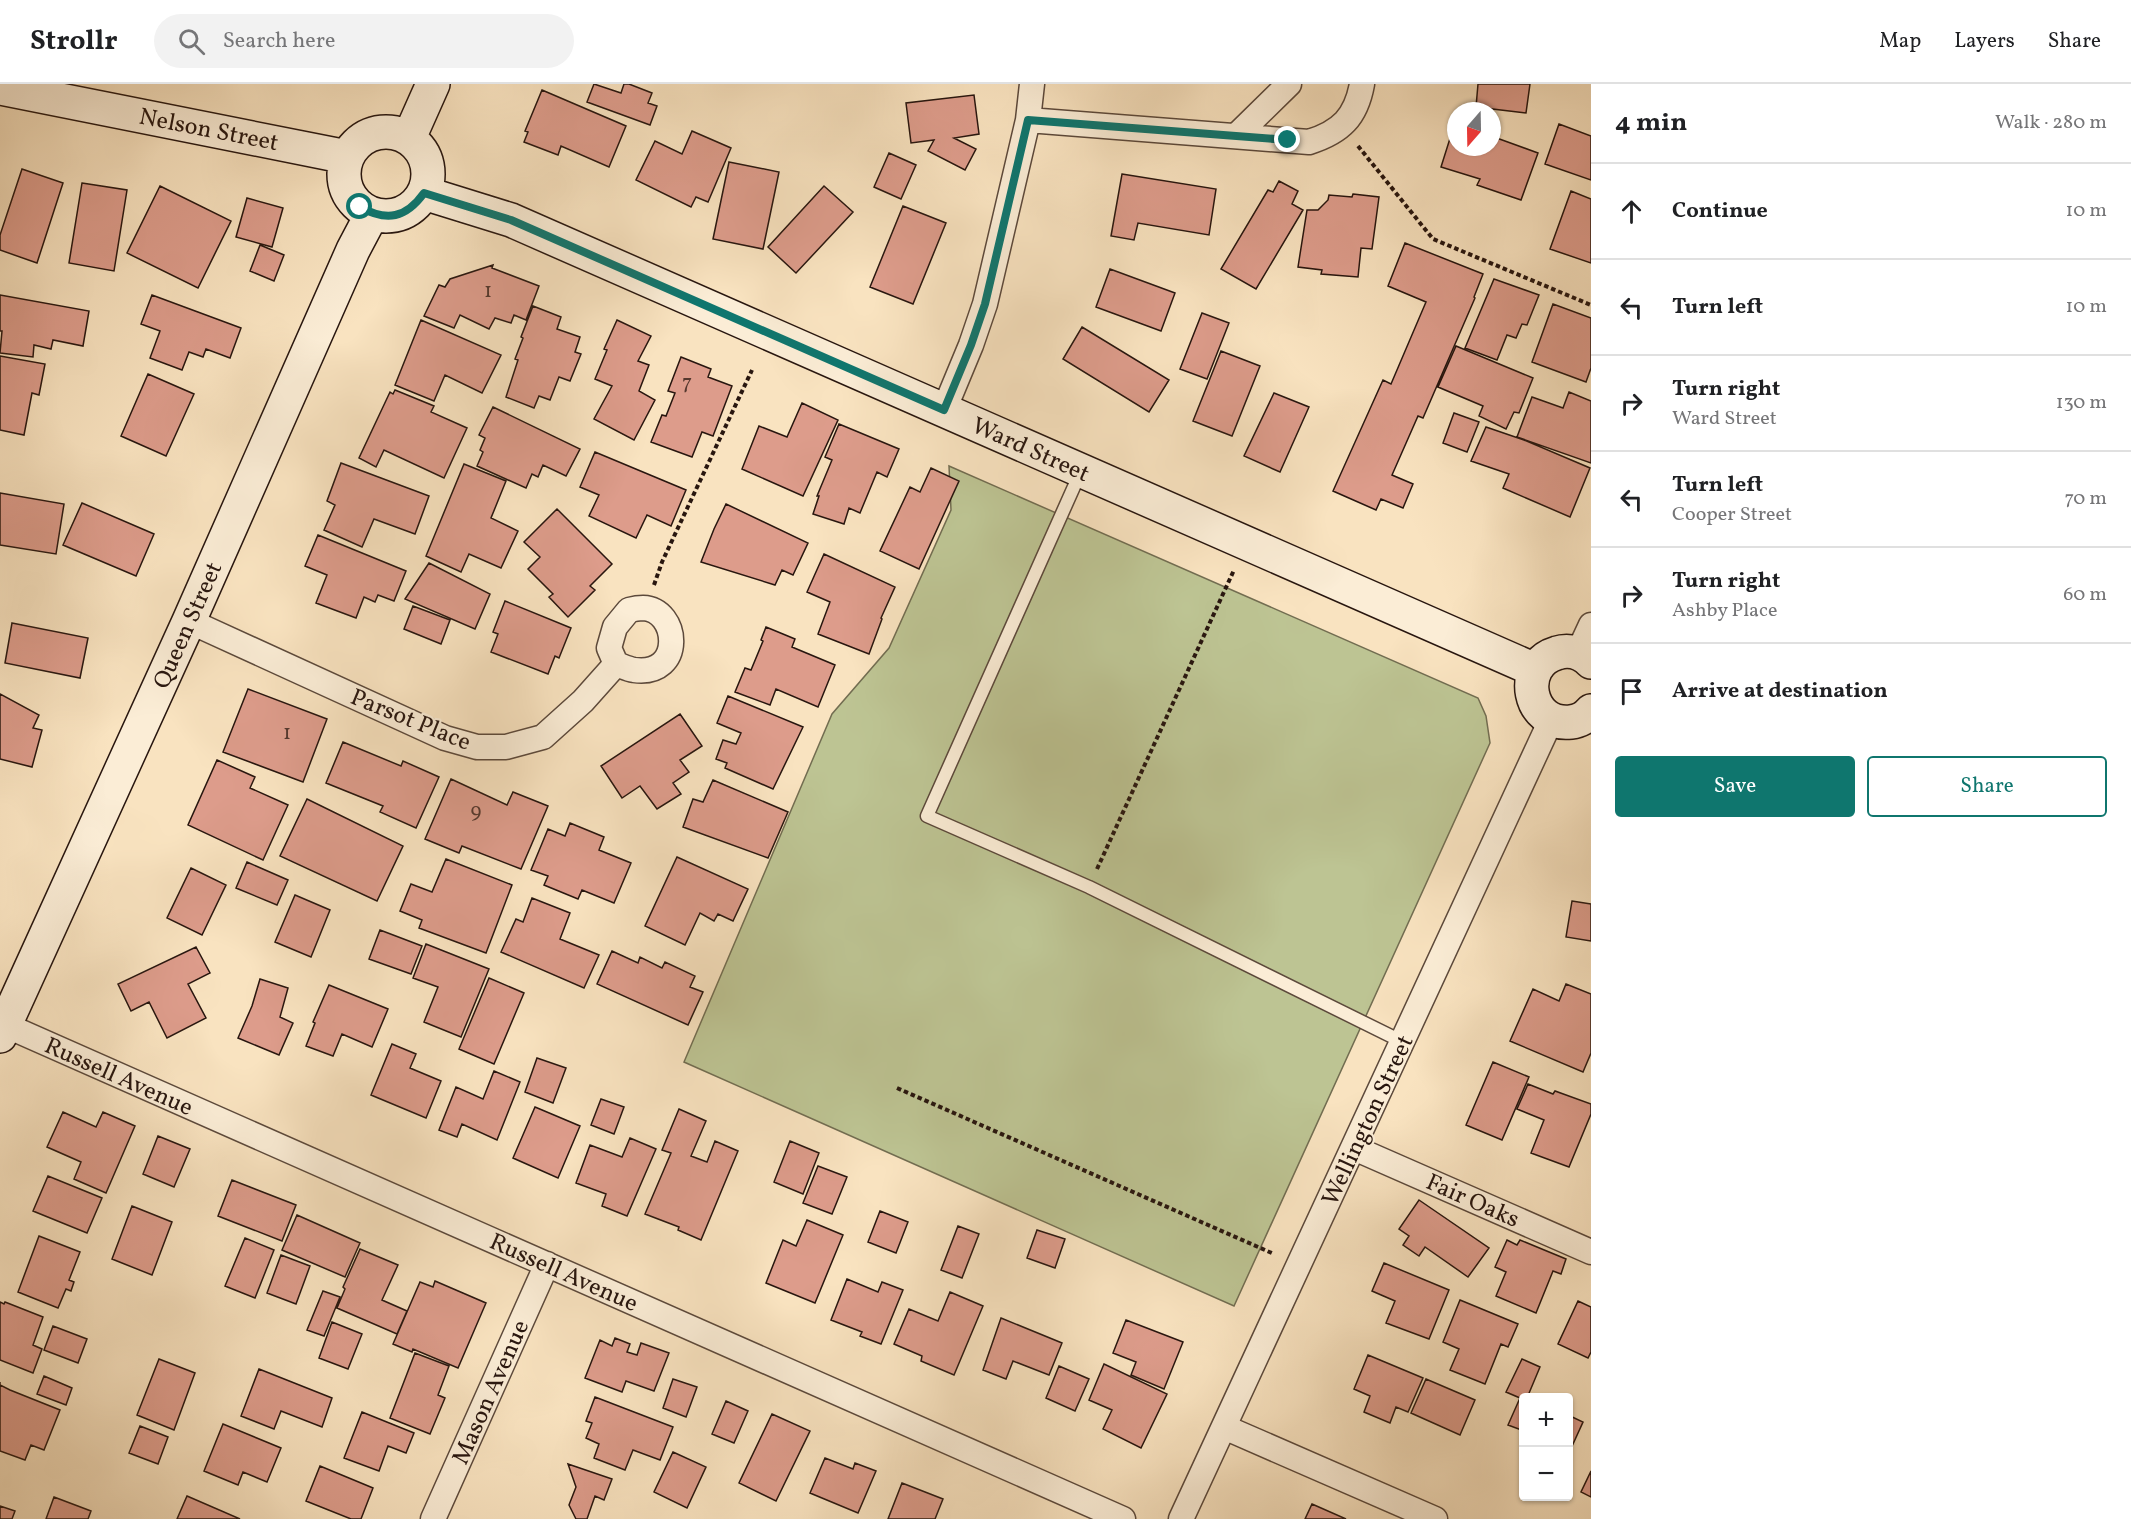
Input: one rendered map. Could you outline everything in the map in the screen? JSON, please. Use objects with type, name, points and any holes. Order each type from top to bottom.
[{"type":"street","points":[[409,138],[433,84]]},
{"type":"street","points":[[944,410],[985,304],[1028,120],[1032,84]]},
{"type":"street","points":[[1236,136],[1289,84]]},
{"type":"street","points":[[1028,120],[1309,142],[1326,137],[1342,126],[1359,101],[1362,84]]},
{"type":"street","name":"Nelson Street","points":[[0,88],[347,157]]},
{"type":"street","points":[[380,132],[395,132],[409,138],[425,157],[428,181],[424,193],[415,205],[402,214],[387,216],[372,214],[350,197],[345,184],[344,171],[347,157],[355,145],[366,136],[380,132]]},
{"type":"street","name":"Ward Street","points":[[424,193],[511,220],[1535,670]]},
{"type":"street","name":"Queen Street","points":[[2,1030],[189,621],[353,250],[372,214]]},
{"type":"street","name":"Parsot Place","points":[[189,621],[445,738],[477,747],[506,747],[543,737],[583,701],[616,664]]},
{"type":"street","points":[[1587,647],[1553,654],[1539,663],[1531,681],[1534,704],[1551,720],[1564,723],[1576,721],[1591,711]]},
{"type":"street","name":"Wellington Street","points":[[1181,1519],[1551,720]]},
{"type":"street","name":"Russell Avenue","points":[[2,1030],[547,1264],[1123,1519]]},
{"type":"street","name":"Fair Oaks","points":[[1354,1148],[1591,1252]]},
{"type":"street","name":"Mason Avenue","points":[[433,1519],[547,1264]]},
{"type":"street","points":[[1224,1427],[1435,1519]]},
{"type":"lane","points":[[1081,471],[927,816],[1089,887],[1403,1042]]},
{"type":"path","points":[[1358,146],[1433,239],[1591,305]]},
{"type":"path","points":[[654,585],[662,562],[752,370]]},
{"type":"path","points":[[1089,887],[1234,570]]},
{"type":"path","points":[[897,1088],[1274,1254]]},
{"type":"green space","points":[[949,466],[1478,698],[1486,716],[1490,743],[1234,1306],[684,1062],[832,714],[889,648],[951,510]]},
{"type":"building","points":[[594,84],[621,93],[624,84],[629,84],[652,93],[648,103],[657,106],[650,125],[587,102]]},
{"type":"building","points":[[1478,84],[1530,84],[1526,113],[1501,110],[1501,102],[1476,102]]},
{"type":"building","points":[[542,90],[626,126],[609,167],[561,146],[558,155],[524,142],[528,132],[525,131]]},
{"type":"building","points":[[974,95],[979,134],[954,138],[976,149],[965,170],[928,151],[934,140],[911,143],[906,103]]},
{"type":"building","points":[[1559,124],[1591,136],[1591,180],[1545,164]]},
{"type":"building","points":[[692,131],[731,148],[708,202],[696,197],[691,207],[636,180],[655,141],[682,154]]},
{"type":"building","points":[[1501,140],[1538,153],[1521,200],[1477,185],[1480,179],[1441,167],[1447,148],[1447,156],[1501,156]]},
{"type":"building","points":[[889,153],[916,165],[901,199],[874,187]]},
{"type":"building","points":[[729,162],[779,172],[763,249],[713,239]]},
{"type":"building","points":[[22,169],[63,183],[37,263],[0,250],[0,235]]},
{"type":"building","points":[[1122,174],[1216,189],[1209,235],[1138,223],[1134,240],[1111,236]]},
{"type":"building","points":[[1279,181],[1298,191],[1292,204],[1303,210],[1256,289],[1221,269],[1268,190],[1273,192]]},
{"type":"building","points":[[82,183],[127,190],[114,271],[69,263]]},
{"type":"building","points":[[160,186],[231,221],[198,288],[127,253]]},
{"type":"building","points":[[824,186],[853,212],[796,273],[768,247]]},
{"type":"building","points":[[1571,191],[1591,199],[1591,263],[1550,249]]},
{"type":"building","points":[[1353,194],[1379,197],[1372,249],[1361,248],[1358,277],[1321,274],[1322,270],[1298,267],[1307,210],[1318,210],[1328,200],[1329,195],[1352,197]]},
{"type":"building","points":[[247,198],[283,208],[272,247],[236,237]]},
{"type":"building","points":[[903,206],[946,223],[913,304],[870,287]]},
{"type":"building","points":[[1405,243],[1483,274],[1475,298],[1423,418],[1418,416],[1392,475],[1413,484],[1403,508],[1381,499],[1376,510],[1333,491],[1383,380],[1391,384],[1426,302],[1388,286]]},
{"type":"building","points":[[260,245],[284,255],[274,281],[250,271]]},
{"type":"building","points":[[493,265],[492,268],[539,286],[526,320],[514,315],[511,323],[495,318],[489,329],[460,315],[454,328],[424,316],[439,285],[445,287],[450,279]]},
{"type":"building","points":[[1110,269],[1175,293],[1161,331],[1096,307]]},
{"type":"building","points":[[1494,279],[1539,295],[1527,325],[1522,324],[1516,338],[1507,335],[1497,360],[1465,348]]},
{"type":"building","points":[[0,295],[89,311],[83,346],[53,340],[51,349],[34,345],[33,357],[0,353],[2,331],[0,331]]},
{"type":"building","points":[[152,295],[241,328],[230,358],[206,349],[203,357],[189,352],[182,370],[150,358],[160,331],[141,324]]},
{"type":"building","points":[[1553,304],[1591,318],[1591,368],[1586,382],[1532,362]]},
{"type":"building","points":[[533,306],[561,317],[557,329],[580,337],[575,352],[581,354],[570,381],[559,377],[550,400],[539,396],[534,408],[506,397],[518,360],[515,359],[523,338],[521,337]]},
{"type":"building","points":[[1202,313],[1229,323],[1207,379],[1180,369]]},
{"type":"building","points":[[421,320],[501,355],[482,393],[445,375],[434,401],[395,385]]},
{"type":"building","points":[[617,320],[651,336],[638,361],[649,365],[639,391],[655,400],[634,440],[594,419],[612,386],[595,379],[607,350],[604,349]]},
{"type":"building","points":[[1082,327],[1169,380],[1149,412],[1063,359]]},
{"type":"building","points":[[1456,346],[1533,378],[1519,413],[1514,412],[1506,429],[1479,416],[1483,406],[1438,387]]},
{"type":"building","points":[[1221,351],[1260,366],[1232,436],[1193,421]]},
{"type":"building","points":[[0,356],[45,364],[39,395],[32,393],[24,435],[0,430]]},
{"type":"building","points":[[681,357],[711,369],[708,377],[732,386],[713,436],[702,432],[692,457],[651,442],[662,415],[666,416],[675,393],[668,391]]},
{"type":"building","points":[[148,374],[194,394],[166,456],[121,436]]},
{"type":"building","points":[[395,390],[434,406],[431,412],[467,428],[444,478],[384,450],[376,467],[359,458],[390,392],[393,394]]},
{"type":"building","points":[[1569,392],[1591,401],[1591,463],[1517,437],[1532,397],[1563,408]]},
{"type":"building","points":[[1274,393],[1309,407],[1280,472],[1244,456]]},
{"type":"building","points":[[802,403],[838,420],[803,496],[742,469],[759,426],[787,437]]},
{"type":"building","points":[[493,407],[580,449],[566,476],[543,465],[538,477],[532,474],[526,488],[477,466],[483,452],[480,450],[485,438],[479,435]]},
{"type":"building","points":[[1454,413],[1479,422],[1467,452],[1443,443]]},
{"type":"building","points":[[839,424],[899,449],[887,477],[877,472],[860,513],[849,508],[844,524],[813,514],[819,496],[817,496],[832,460],[825,457]]},
{"type":"building","points":[[1486,427],[1524,440],[1590,468],[1570,517],[1503,488],[1509,474],[1471,461]]},
{"type":"building","points":[[595,452],[686,490],[671,526],[647,515],[636,538],[589,516],[599,495],[580,487]]},
{"type":"building","points":[[341,463],[429,496],[415,534],[374,519],[362,547],[324,530],[335,505],[327,501]]},
{"type":"building","points":[[464,464],[506,481],[491,518],[518,531],[501,568],[469,554],[461,572],[426,556]]},
{"type":"building","points":[[931,468],[959,481],[919,569],[880,551],[910,487],[920,492]]},
{"type":"building","points":[[0,493],[64,504],[56,554],[0,545]]},
{"type":"building","points":[[82,503],[154,534],[136,576],[63,545]]},
{"type":"building","points":[[726,504],[808,543],[793,575],[782,570],[775,585],[701,562]]},
{"type":"building","points":[[557,509],[612,564],[590,586],[595,590],[568,617],[549,597],[553,594],[528,569],[540,557],[524,542]]},
{"type":"building","points":[[318,535],[406,571],[394,601],[378,595],[375,602],[364,597],[356,618],[316,603],[327,575],[305,566]]},
{"type":"building","points":[[824,554],[895,587],[881,618],[869,654],[818,634],[830,602],[807,592]]},
{"type":"building","points":[[429,563],[490,594],[475,629],[405,599]]},
{"type":"building","points":[[505,601],[571,628],[559,658],[555,656],[548,674],[491,652],[498,634],[493,632]]},
{"type":"building","points":[[413,606],[450,620],[441,644],[404,629]]},
{"type":"building","points":[[12,623],[88,638],[80,678],[5,663]]},
{"type":"building","points":[[766,627],[795,639],[792,647],[835,665],[818,707],[776,689],[770,705],[735,692],[745,668],[751,670]]},
{"type":"building","points":[[248,689],[327,719],[303,782],[223,752]]},
{"type":"building","points":[[0,694],[39,715],[33,728],[42,730],[32,767],[0,759]]},
{"type":"building","points":[[728,696],[803,727],[773,789],[725,768],[727,763],[716,759],[723,740],[736,744],[741,733],[717,723]]},
{"type":"building","points":[[680,714],[702,746],[680,760],[689,772],[673,783],[681,794],[657,809],[640,786],[622,798],[601,766]]},
{"type":"building","points":[[343,742],[401,766],[403,761],[439,777],[416,828],[380,812],[383,806],[326,783]]},
{"type":"building","points":[[217,760],[255,777],[250,788],[288,805],[263,860],[188,825]]},
{"type":"building","points":[[451,779],[507,805],[513,792],[548,806],[521,869],[462,846],[459,853],[425,839]]},
{"type":"building","points":[[713,780],[788,812],[768,858],[683,827],[693,799],[703,802]]},
{"type":"building","points":[[307,799],[403,846],[377,901],[280,856]]},
{"type":"building","points":[[570,823],[604,837],[599,850],[631,863],[614,903],[582,890],[578,899],[544,885],[548,876],[531,870],[548,829],[565,836]]},
{"type":"building","points":[[677,857],[748,889],[733,921],[718,914],[714,921],[700,913],[685,945],[645,926]]},
{"type":"building","points":[[446,859],[512,885],[486,953],[419,928],[422,920],[400,911],[411,884],[432,892]]},
{"type":"building","points":[[247,862],[288,880],[277,905],[236,888]]},
{"type":"building","points":[[191,868],[226,885],[202,935],[167,918]]},
{"type":"building","points":[[295,895],[330,910],[311,957],[275,942]]},
{"type":"building","points":[[532,898],[570,913],[560,939],[599,955],[584,988],[501,952],[516,919],[523,922]]},
{"type":"building","points":[[1572,901],[1591,904],[1591,941],[1566,937]]},
{"type":"building","points":[[380,930],[422,946],[411,974],[369,959]]},
{"type":"building","points":[[426,944],[489,969],[461,1037],[424,1022],[438,987],[413,978]]},
{"type":"building","points":[[196,947],[210,973],[188,984],[206,1018],[167,1038],[149,1002],[131,1011],[118,984]]},
{"type":"building","points":[[612,951],[638,963],[640,957],[662,968],[665,962],[695,976],[690,987],[703,992],[688,1025],[597,984]]},
{"type":"building","points":[[489,978],[524,993],[494,1064],[459,1049]]},
{"type":"building","points":[[260,979],[288,988],[280,1017],[293,1023],[279,1055],[238,1038],[252,1006]]},
{"type":"building","points":[[1566,984],[1591,994],[1591,1053],[1583,1072],[1510,1041],[1533,989],[1559,1001]]},
{"type":"building","points":[[329,985],[388,1009],[372,1047],[342,1034],[333,1056],[306,1046],[315,1023],[313,1022]]},
{"type":"building","points":[[392,1044],[416,1054],[410,1068],[441,1081],[426,1118],[371,1095]]},
{"type":"building","points":[[537,1058],[566,1068],[553,1103],[525,1092]]},
{"type":"building","points":[[1493,1062],[1529,1077],[1502,1140],[1466,1125]]},
{"type":"building","points":[[494,1071],[520,1082],[497,1140],[462,1124],[457,1137],[439,1130],[456,1087],[483,1099]]},
{"type":"building","points":[[1528,1084],[1553,1094],[1555,1091],[1591,1104],[1591,1114],[1569,1167],[1531,1153],[1544,1120],[1517,1109]]},
{"type":"building","points":[[601,1099],[624,1107],[614,1134],[591,1125]]},
{"type":"building","points":[[535,1107],[580,1126],[558,1178],[513,1158]]},
{"type":"building","points":[[679,1109],[706,1121],[691,1156],[707,1162],[715,1141],[738,1151],[701,1240],[678,1230],[679,1227],[645,1214],[671,1153],[662,1150]]},
{"type":"building","points":[[63,1112],[96,1127],[103,1112],[135,1126],[106,1193],[74,1179],[81,1162],[47,1147]]},
{"type":"building","points":[[158,1136],[190,1149],[174,1187],[143,1174]]},
{"type":"building","points":[[630,1138],[656,1149],[627,1216],[602,1206],[606,1194],[576,1183],[590,1145],[622,1157]]},
{"type":"building","points":[[790,1141],[819,1153],[803,1194],[774,1182]]},
{"type":"building","points":[[818,1166],[847,1177],[832,1214],[803,1203]]},
{"type":"building","points":[[48,1176],[102,1198],[87,1233],[33,1211]]},
{"type":"building","points":[[232,1180],[296,1205],[282,1241],[218,1216]]},
{"type":"building","points":[[1419,1200],[1489,1248],[1468,1277],[1425,1247],[1419,1256],[1403,1245],[1409,1236],[1399,1229]]},
{"type":"building","points":[[132,1206],[172,1222],[152,1275],[112,1259]]},
{"type":"building","points":[[880,1211],[908,1222],[896,1253],[868,1242]]},
{"type":"building","points":[[297,1215],[360,1243],[345,1277],[282,1250]]},
{"type":"building","points":[[807,1220],[843,1235],[815,1303],[766,1283],[783,1240],[796,1246]]},
{"type":"building","points":[[958,1226],[979,1234],[962,1278],[941,1270]]},
{"type":"building","points":[[1037,1230],[1065,1239],[1055,1268],[1027,1258]]},
{"type":"building","points":[[39,1236],[80,1252],[69,1280],[74,1282],[71,1291],[66,1289],[58,1308],[18,1292]]},
{"type":"building","points":[[245,1238],[274,1250],[255,1298],[225,1286]]},
{"type":"building","points":[[1507,1240],[1517,1245],[1520,1240],[1566,1259],[1561,1274],[1553,1271],[1536,1313],[1496,1296],[1506,1272],[1495,1267]]},
{"type":"building","points":[[360,1249],[398,1265],[382,1300],[407,1311],[397,1334],[337,1308],[345,1289],[343,1287]]},
{"type":"building","points":[[281,1255],[310,1266],[296,1304],[267,1293]]},
{"type":"building","points":[[1384,1263],[1449,1290],[1429,1339],[1386,1323],[1395,1301],[1372,1291]]},
{"type":"building","points":[[847,1279],[878,1292],[882,1282],[903,1290],[881,1344],[860,1336],[862,1332],[831,1320]]},
{"type":"building","points":[[435,1281],[486,1303],[458,1368],[413,1349],[412,1352],[393,1344],[420,1282],[433,1287]]},
{"type":"building","points":[[323,1291],[340,1297],[324,1336],[307,1330]]},
{"type":"building","points":[[950,1292],[983,1306],[954,1375],[921,1361],[922,1356],[894,1344],[909,1309],[938,1321]]},
{"type":"building","points":[[1460,1300],[1518,1324],[1508,1347],[1501,1344],[1485,1384],[1450,1370],[1459,1349],[1443,1342]]},
{"type":"building","points":[[1578,1301],[1591,1307],[1591,1352],[1588,1358],[1558,1344]]},
{"type":"building","points":[[0,1302],[43,1317],[33,1345],[42,1349],[33,1373],[0,1360]]},
{"type":"building","points":[[1001,1318],[1062,1343],[1049,1375],[1013,1361],[1006,1379],[983,1370]]},
{"type":"building","points":[[1126,1320],[1183,1342],[1164,1389],[1131,1375],[1136,1362],[1113,1353]]},
{"type":"building","points":[[332,1322],[362,1334],[348,1369],[319,1358]]},
{"type":"building","points":[[53,1326],[87,1339],[78,1363],[44,1350]]},
{"type":"building","points":[[615,1338],[630,1344],[627,1352],[637,1355],[641,1343],[669,1353],[654,1391],[626,1381],[622,1392],[585,1378],[600,1340],[612,1346]]},
{"type":"building","points":[[415,1353],[449,1366],[438,1395],[445,1398],[430,1434],[390,1418]]},
{"type":"building","points":[[1368,1355],[1423,1378],[1408,1412],[1396,1407],[1390,1423],[1364,1412],[1370,1396],[1354,1389]]},
{"type":"building","points":[[159,1359],[195,1373],[174,1430],[137,1415]]},
{"type":"building","points":[[1522,1359],[1540,1367],[1529,1393],[1519,1393],[1519,1398],[1506,1392]]},
{"type":"building","points":[[1104,1364],[1167,1394],[1141,1448],[1103,1429],[1112,1410],[1089,1400]]},
{"type":"building","points":[[1059,1366],[1089,1379],[1075,1411],[1046,1398]]},
{"type":"building","points":[[259,1369],[332,1398],[322,1427],[281,1411],[274,1429],[241,1416]]},
{"type":"building","points":[[44,1376],[72,1388],[66,1405],[37,1394]]},
{"type":"building","points":[[673,1379],[697,1387],[686,1417],[663,1408]]},
{"type":"building","points":[[1426,1379],[1475,1400],[1460,1435],[1411,1413]]},
{"type":"building","points":[[0,1385],[60,1410],[44,1450],[31,1445],[25,1460],[0,1451]]},
{"type":"building","points":[[595,1397],[673,1427],[660,1460],[633,1450],[625,1470],[594,1458],[599,1444],[586,1438],[592,1423],[586,1421]]},
{"type":"building","points":[[1519,1400],[1519,1429],[1508,1425]]},
{"type":"building","points":[[726,1401],[748,1411],[734,1443],[712,1434]]},
{"type":"building","points":[[362,1412],[414,1433],[406,1453],[388,1446],[379,1471],[344,1458]]},
{"type":"building","points":[[772,1414],[810,1431],[776,1501],[739,1483]]},
{"type":"building","points":[[1573,1417],[1583,1422],[1573,1444]]},
{"type":"building","points":[[223,1424],[281,1448],[267,1482],[243,1472],[238,1485],[204,1471]]},
{"type":"building","points":[[140,1426],[168,1437],[158,1464],[129,1453]]},
{"type":"building","points":[[673,1452],[706,1467],[687,1508],[654,1492]]},
{"type":"building","points":[[825,1458],[853,1469],[855,1463],[876,1471],[858,1513],[810,1493]]},
{"type":"building","points":[[568,1464],[612,1479],[604,1500],[595,1496],[587,1519],[576,1519],[569,1505],[576,1487]]},
{"type":"building","points":[[320,1466],[373,1488],[361,1519],[351,1519],[306,1501]]},
{"type":"building","points":[[1591,1471],[1591,1497],[1581,1492]]},
{"type":"building","points":[[902,1483],[943,1499],[935,1519],[888,1519]]},
{"type":"building","points":[[187,1496],[240,1519],[177,1519]]},
{"type":"building","points":[[54,1497],[91,1511],[88,1519],[46,1519]]},
{"type":"building","points":[[1312,1504],[1346,1519],[1305,1519]]},
{"type":"building","points":[[0,1506],[15,1511],[12,1519],[0,1519]]},
{"type":"route","points":[[360,207],[372,214],[387,216],[402,214],[415,205],[424,193],[511,220],[944,410],[985,304],[1028,120],[1288,140]]}]
